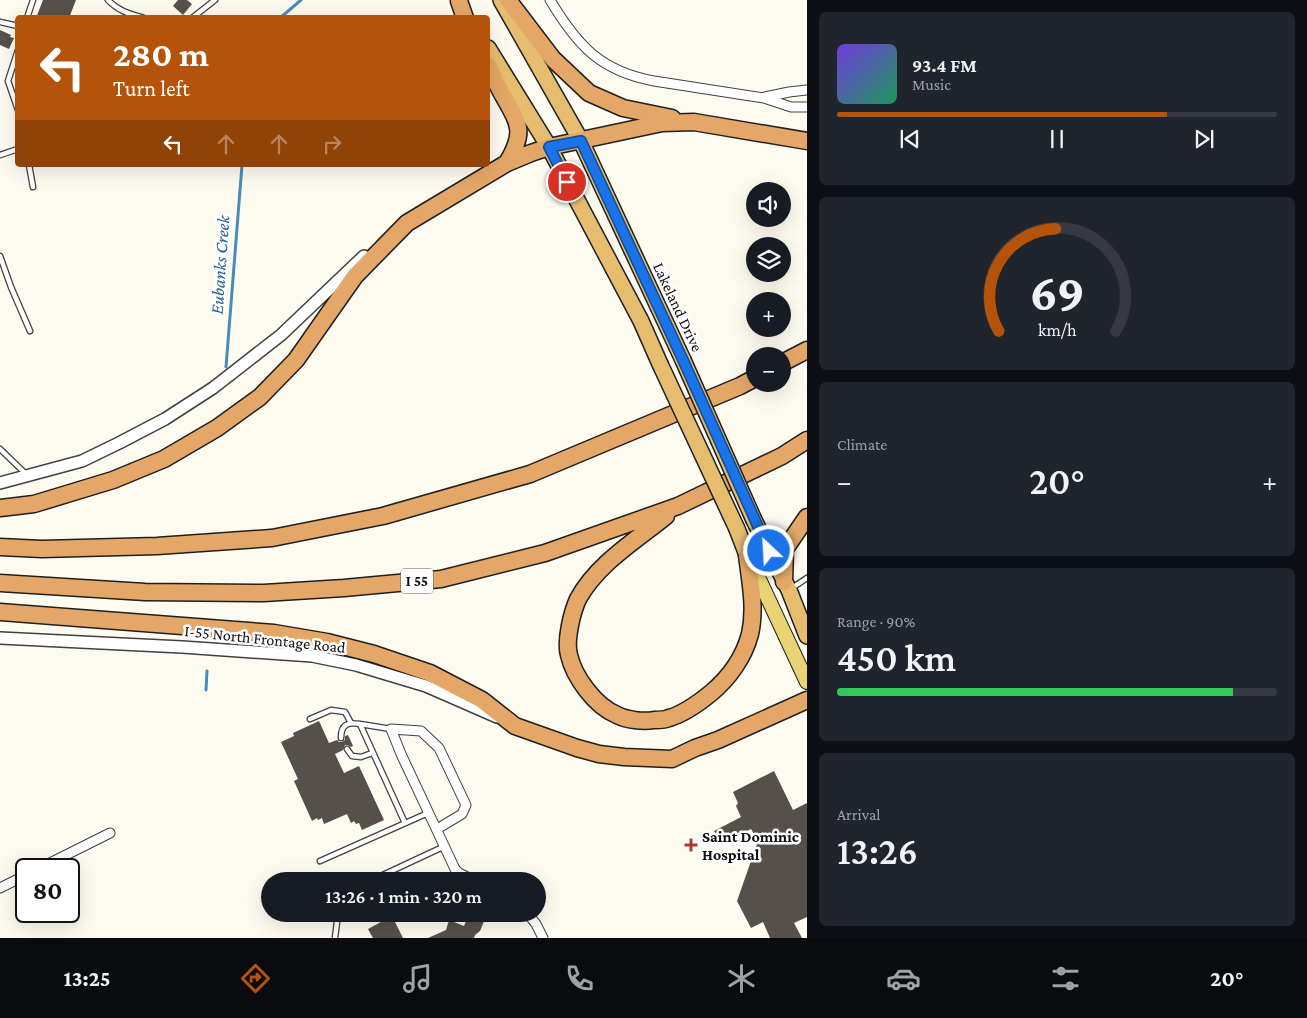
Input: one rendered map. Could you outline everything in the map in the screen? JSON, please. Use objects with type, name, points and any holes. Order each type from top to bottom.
[{"type":"highway","points":[[458,0],[466,15]]},
{"type":"highway","name":"Lakeland Drive","points":[[501,0],[581,141],[683,360],[807,636]]},
{"type":"highway","points":[[508,0],[553,59],[589,93],[623,108],[807,141]]},
{"type":"highway","points":[[490,51],[549,147],[641,321],[737,529],[747,555],[754,610],[750,634],[741,659],[722,684],[700,703],[669,719],[644,722],[617,715],[596,702],[577,676],[568,654],[569,627],[578,600],[594,575],[678,506]]},
{"type":"highway","points":[[490,69],[518,124],[516,149],[507,163]]},
{"type":"highway","points":[[0,508],[34,504],[113,480],[164,459],[218,428],[260,397],[296,360],[355,276],[407,223],[507,163],[531,152],[549,147],[662,123],[694,122]]},
{"type":"highway","points":[[791,358],[807,350]]},
{"type":"highway","points":[[0,547],[42,549],[157,546],[272,538],[383,516],[530,474],[746,383]]},
{"type":"highway","name":"I 55","points":[[0,583],[145,592],[264,593],[441,579],[545,553],[678,506],[782,456],[807,440]]},
{"type":"highway","points":[[786,586],[785,549],[807,517]]},
{"type":"highway","points":[[0,612],[274,633],[327,642],[374,654],[430,673],[482,700],[515,726],[577,748],[624,758],[672,759],[807,700]]},
{"type":"main road","points":[[747,555],[807,682]]},
{"type":"street","points":[[550,0],[577,40],[598,60],[619,71],[645,80],[764,98],[791,107],[807,107]]},
{"type":"street","points":[[764,98],[807,90]]},
{"type":"street","points":[[0,483],[82,461],[165,419],[213,388],[281,335],[361,259],[407,223]]},
{"type":"street","name":"I-55 North Frontage Road","points":[[0,638],[312,656],[356,665],[426,686],[515,726]]},
{"type":"street","points":[[437,829],[462,814],[466,805],[450,769],[439,748],[421,731],[391,729],[401,754],[430,812],[437,829],[455,869],[458,872]]},
{"type":"street","points":[[60,858],[110,833]]},
{"type":"street","points":[[0,888],[15,880]]},
{"type":"street","points":[[534,922],[543,938]]},
{"type":"lane","points":[[28,15],[33,0]]},
{"type":"lane","points":[[108,0],[118,9],[133,15]]},
{"type":"lane","points":[[196,15],[215,0]]},
{"type":"lane","points":[[0,22],[15,25]]},
{"type":"lane","points":[[15,59],[8,81],[15,101]]},
{"type":"lane","points":[[0,155],[15,150]]},
{"type":"lane","points":[[28,167],[33,187]]},
{"type":"lane","points":[[0,256],[30,331]]},
{"type":"lane","points":[[0,449],[28,476]]},
{"type":"lane","points":[[786,586],[807,578]]},
{"type":"lane","points":[[310,719],[331,710],[345,712],[351,723]]},
{"type":"lane","points":[[342,738],[341,731],[344,726],[351,723],[391,729]]},
{"type":"lane","points":[[360,724],[405,823]]},
{"type":"lane","points":[[346,748],[352,756],[362,757],[372,753]]},
{"type":"lane","points":[[320,861],[430,812]]},
{"type":"lane","points":[[389,872],[445,846]]},
{"type":"lane","points":[[335,938],[337,922]]},
{"type":"building","points":[[43,0],[76,0],[70,15],[37,15]]},
{"type":"building","points":[[178,0],[187,0],[192,4],[183,15],[173,6]]},
{"type":"building","points":[[0,30],[14,38],[9,49],[0,45]]},
{"type":"building","points":[[319,721],[329,743],[337,740],[342,742],[345,740],[345,736],[348,735],[353,746],[345,745],[343,750],[335,754],[344,773],[359,766],[384,820],[362,830],[359,823],[356,824],[354,821],[351,823],[347,814],[324,824],[322,818],[312,821],[294,781],[298,779],[281,742],[294,736],[293,733]]},
{"type":"building","points":[[774,771],[793,810],[807,803],[807,917],[794,923],[802,938],[770,938],[763,922],[751,928],[737,901],[758,841],[751,829],[720,844],[714,831],[741,817],[733,792]]},
{"type":"building","points":[[381,922],[395,922],[403,938],[373,938],[368,929]]},
{"type":"building","points":[[448,922],[464,926],[466,922],[484,922],[474,938],[428,938],[446,930]]},
{"type":"waterway","name":"Eubanks Creek","points":[[284,15],[301,0]]},
{"type":"waterway","name":"Eubanks Creek","points":[[226,367],[242,167]]},
{"type":"waterway","name":"Eubanks Creek","points":[[206,690],[207,671]]},
{"type":"place","name":"Saint Dominic Hospital","points":[[691,845]]},
{"type":"route","points":[[567,182],[549,147],[581,141],[769,551]]}]
